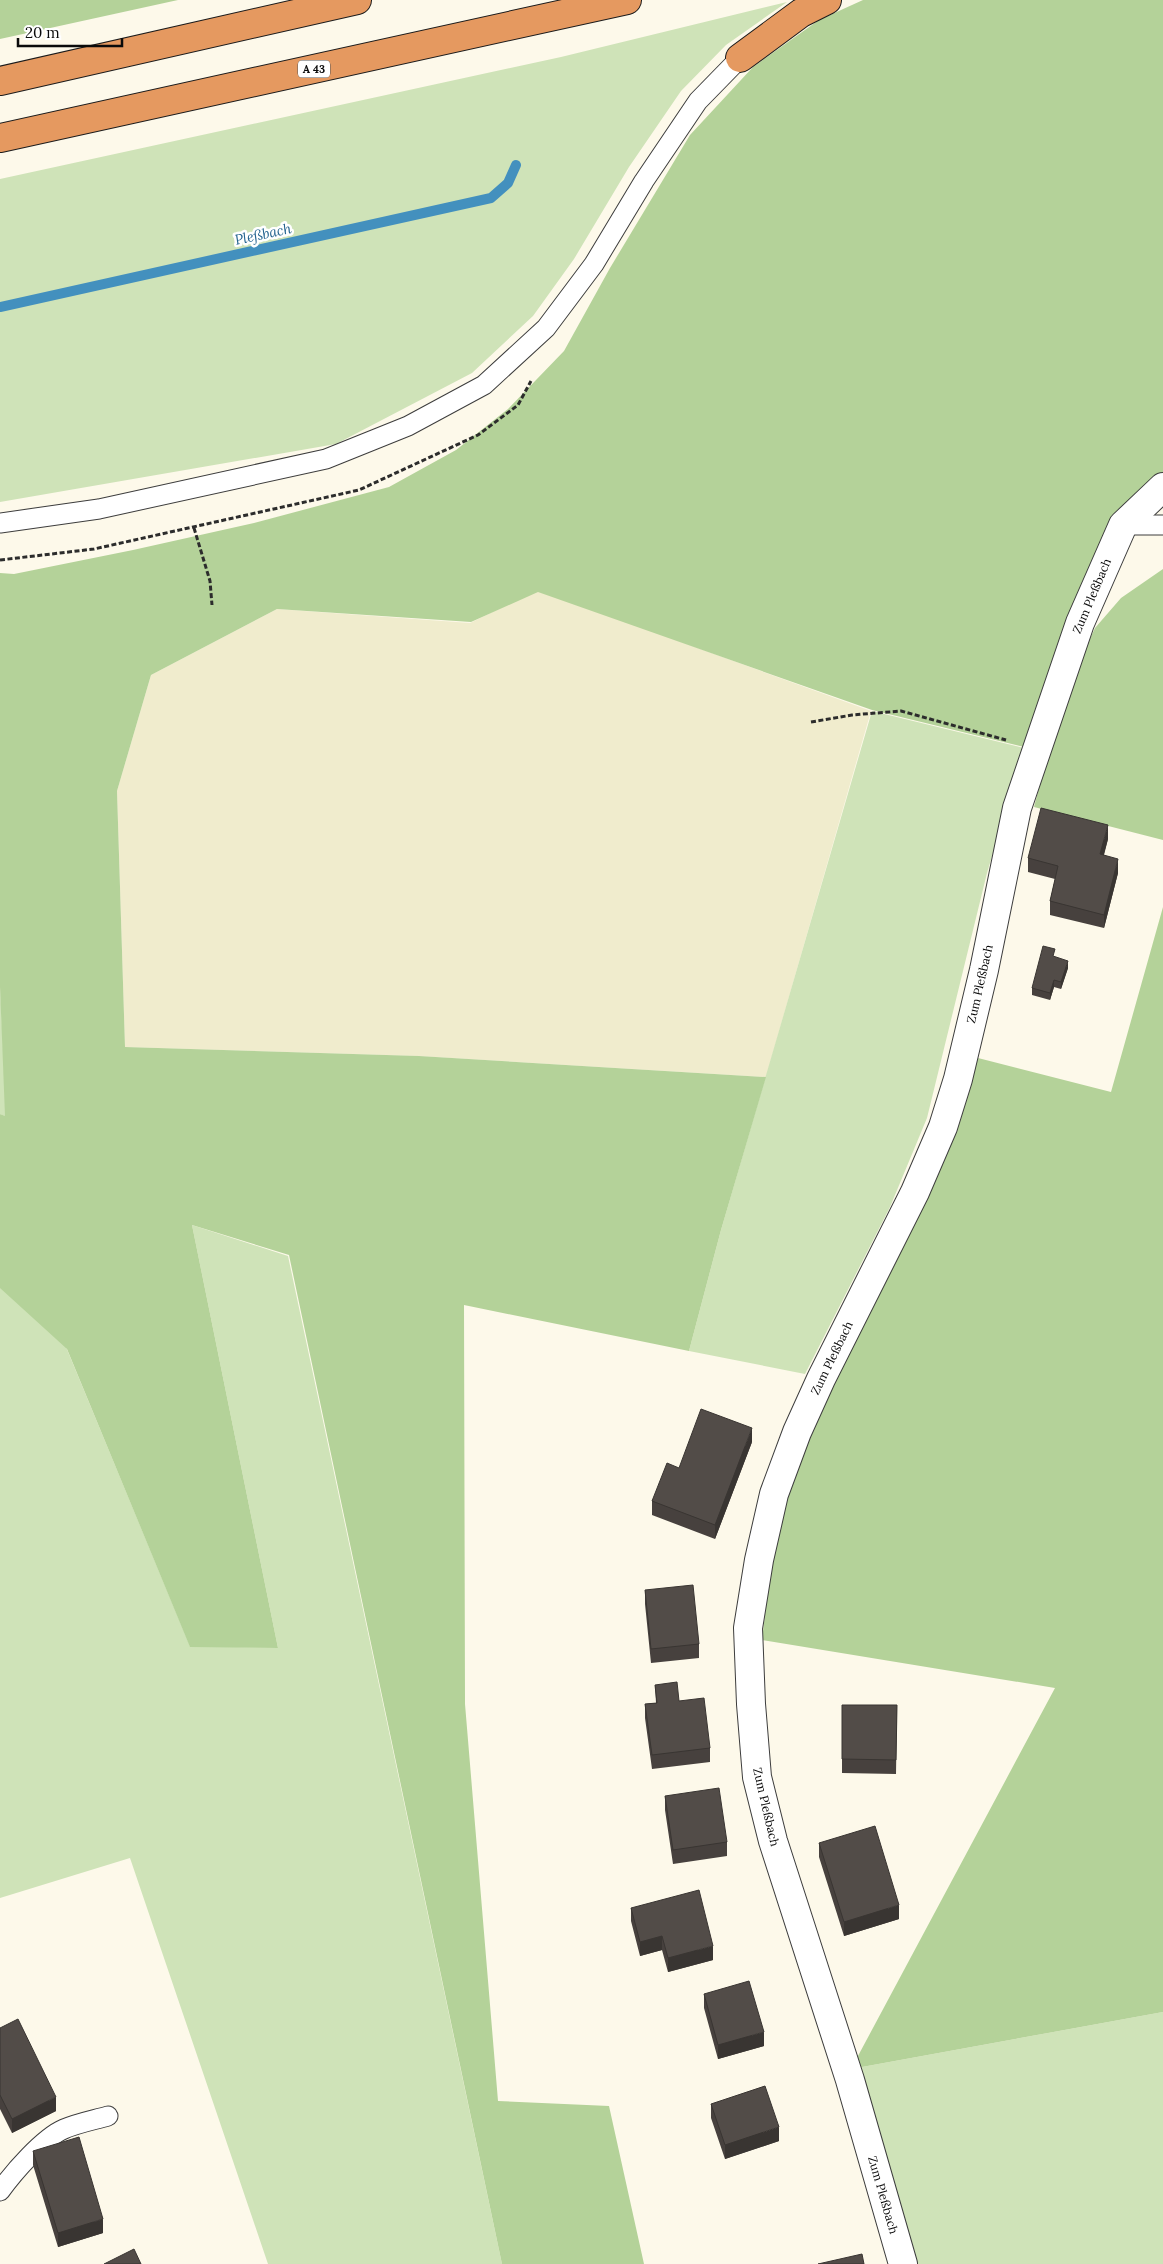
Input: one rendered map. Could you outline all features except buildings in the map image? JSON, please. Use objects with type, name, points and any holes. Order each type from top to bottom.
[{"type":"highway","points":[[0,81],[358,0]]},
{"type":"highway","name":"A 43","points":[[0,138],[627,0]]},
{"type":"highway","points":[[740,58],[801,13],[827,0]]},
{"type":"street","name":"Zum Pleßbach","points":[[903,2264],[850,2080],[770,1832],[758,1777],[751,1704],[748,1628],[758,1560],[774,1494],[797,1432],[915,1192],[942,1127],[958,1079],[1018,808],[1036,747],[1080,623],[1123,525],[1163,487]]},
{"type":"lane","points":[[0,523],[99,509],[326,459],[408,426],[484,385],[546,328],[594,264],[644,181],[698,101],[740,58]]},
{"type":"lane","points":[[1123,525],[1163,525]]},
{"type":"lane","points":[[0,2191],[14,2172],[62,2130],[108,2116]]},
{"type":"path","points":[[194,528],[210,581],[212,605]]},
{"type":"path","points":[[811,722],[852,715],[901,711],[1036,747]]},
{"type":"shaded area","points":[[538,590],[871,711],[766,1077],[418,1056],[125,1047],[117,791],[151,675],[277,609],[470,623]]},
{"type":"green space","points":[[0,0],[178,0],[0,39]]},
{"type":"green space","points":[[863,0],[1163,0],[1163,477],[1024,747],[872,710],[538,592],[471,622],[277,609],[151,675],[117,791],[125,1047],[419,1056],[766,1077],[721,1230],[689,1351],[464,1305],[465,1704],[498,2101],[609,2106],[644,2264],[502,2264],[289,1255],[192,1225],[278,1648],[190,1647],[67,1349],[0,1288],[0,1114],[5,1116],[0,987],[0,573],[14,574],[133,550],[254,523],[389,487],[456,450],[508,409],[564,351],[610,268],[690,135],[753,67],[819,20]]},
{"type":"green space","points":[[787,2],[726,45],[681,91],[629,167],[574,259],[533,316],[472,373],[336,444],[0,502],[0,179],[561,57]]},
{"type":"green space","points":[[1163,569],[1163,840],[1034,807],[1064,694],[1095,628],[1121,598]]},
{"type":"green space","points":[[872,711],[1024,748],[987,873],[927,1118],[890,1207],[805,1374],[689,1351],[721,1230]]},
{"type":"green space","points":[[1163,907],[1163,2012],[851,2069],[1055,1688],[762,1640],[771,1563],[783,1494],[805,1439],[965,1098],[978,1058],[1111,1092]]},
{"type":"green space","points":[[0,982],[6,1117],[0,1114]]},
{"type":"green space","points":[[192,1225],[288,1256],[502,2264],[268,2264],[130,1858],[0,1898],[0,1287],[66,1347],[190,1646],[278,1648]]},
{"type":"green space","points":[[1163,2012],[1163,2264],[909,2264],[851,2069]]},
{"type":"waterway","name":"Pleßbach","points":[[0,307],[491,198],[508,183],[516,165]]}]
